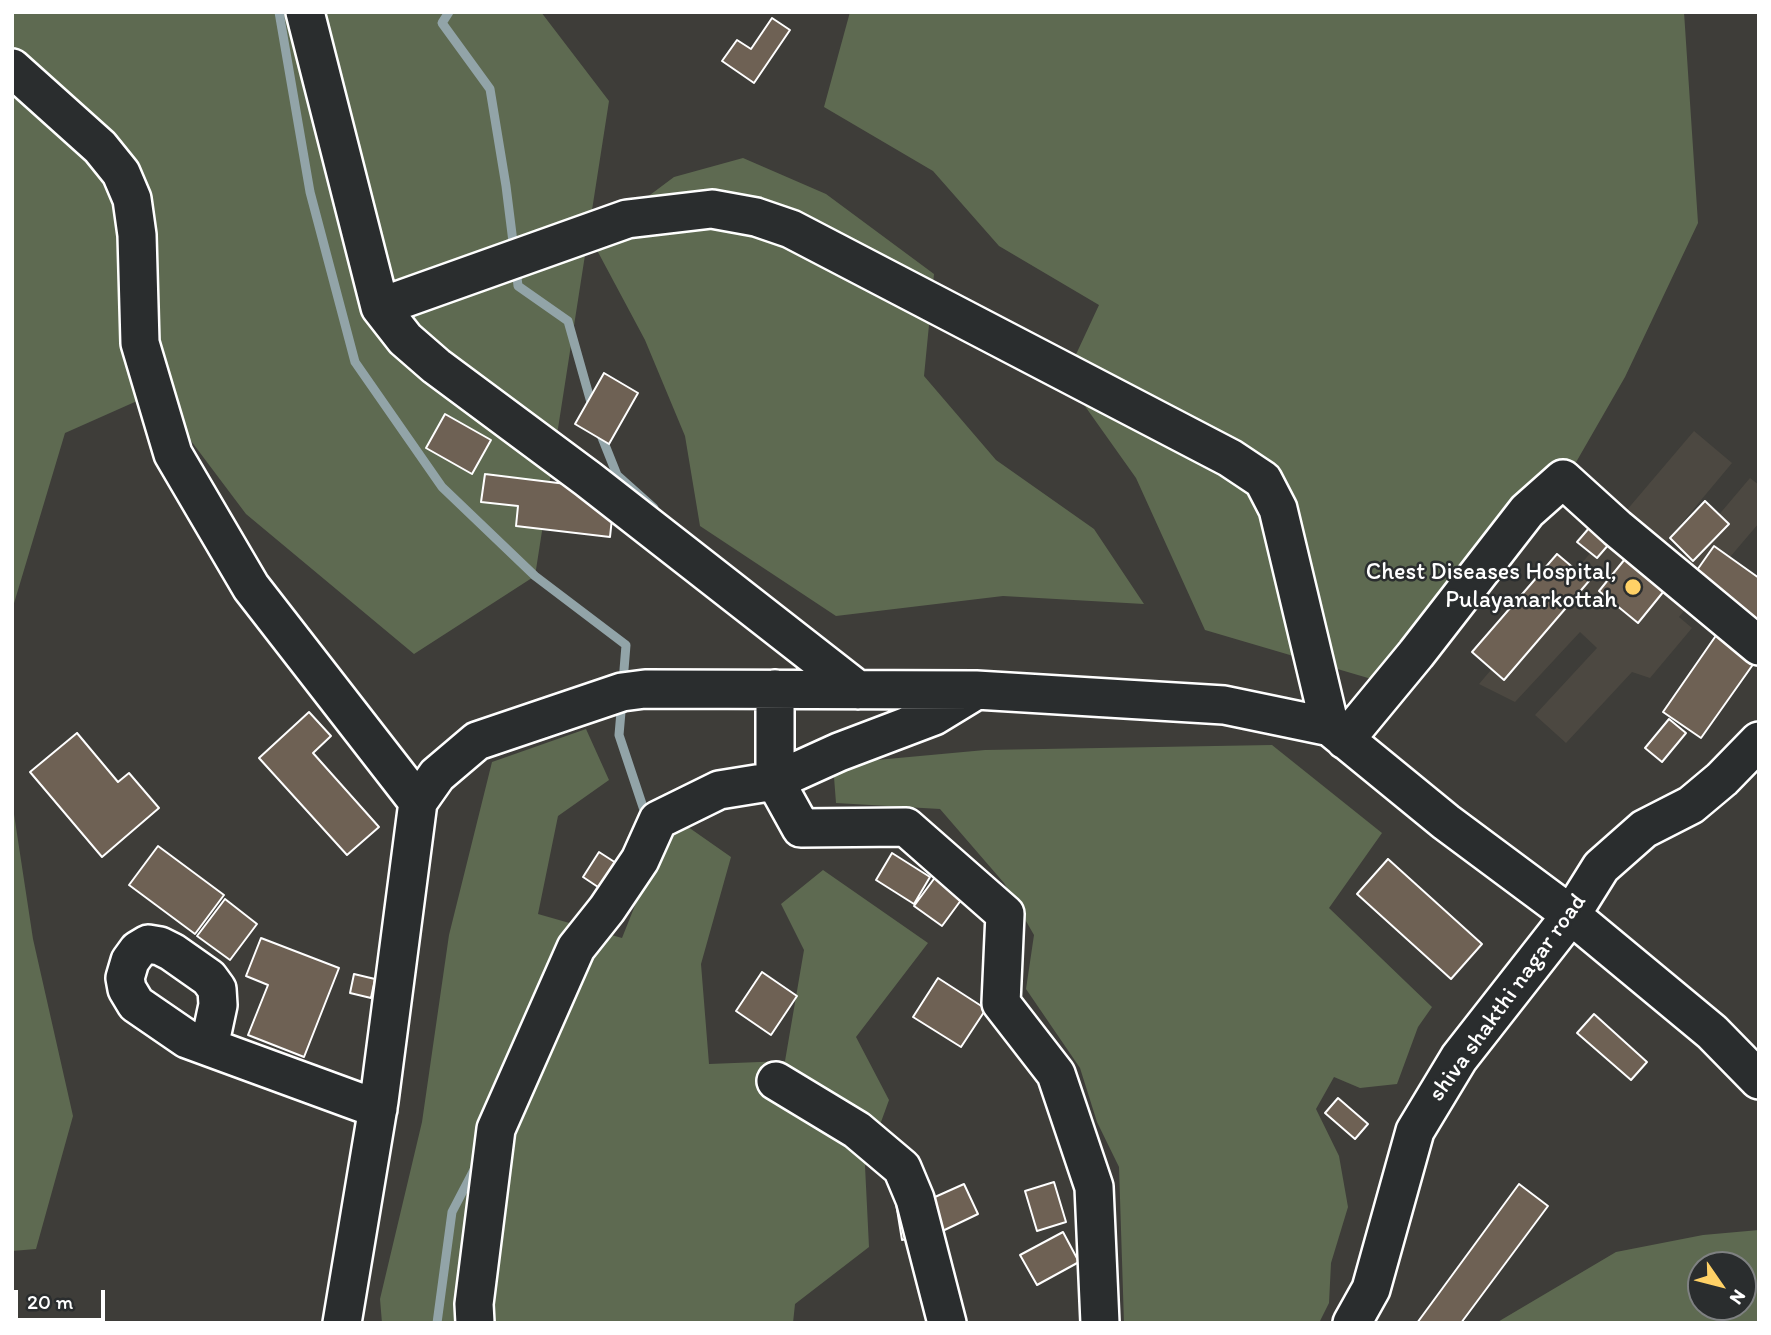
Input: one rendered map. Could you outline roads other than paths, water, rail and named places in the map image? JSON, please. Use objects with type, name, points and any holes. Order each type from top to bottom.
[{"type":"street","points":[[305,12],[380,307],[405,339],[436,366],[588,479],[858,690]]},
{"type":"street","points":[[12,68],[100,147],[121,173],[132,200],[137,235],[139,343],[173,454],[251,587],[418,802]]},
{"type":"street","points":[[380,307],[627,219],[712,209],[756,217],[791,229],[1230,458],[1263,480],[1278,509],[1338,734]]},
{"type":"street","points":[[1338,734],[1416,654],[1527,511],[1563,479],[1617,528],[1759,646]]},
{"type":"street","points":[[342,1323],[378,1109],[418,802],[437,775],[477,741],[622,692],[645,689],[976,690],[1224,705],[1338,734],[1446,822],[1572,915],[1712,1032],[1759,1080]]},
{"type":"street","points":[[775,689],[775,780],[801,828],[906,827],[1005,914],[1001,1003],[1055,1074],[1094,1186],[1100,1323]]},
{"type":"street","points":[[475,1323],[474,1304],[496,1129],[576,948],[607,909],[640,860],[657,820],[719,790],[775,780],[934,716],[976,690]]},
{"type":"street","name":"shiva shakthi nagar road","points":[[1352,1323],[1371,1289],[1415,1131],[1459,1058],[1572,915],[1601,867],[1644,829],[1691,805],[1722,779],[1759,741]]},
{"type":"street","points":[[209,1047],[378,1109]]},
{"type":"street","points":[[776,1081],[857,1130],[902,1168],[915,1199],[947,1323]]},
{"type":"waterway","points":[[279,12],[310,192],[355,362],[442,487],[535,576],[626,645],[623,682]]},
{"type":"waterway","points":[[449,12],[442,23],[490,89],[514,250]]},
{"type":"waterway","points":[[516,268],[518,286],[568,321],[592,406]]},
{"type":"waterway","points":[[599,430],[617,475],[654,508]]},
{"type":"waterway","points":[[622,700],[619,735],[646,816],[644,821]]},
{"type":"waterway","points":[[437,1323],[452,1212],[477,1164]]},
{"type":"place","name":"Chest Diseases Hospital, Pulayanarkottah","points":[[1633,587]]}]
